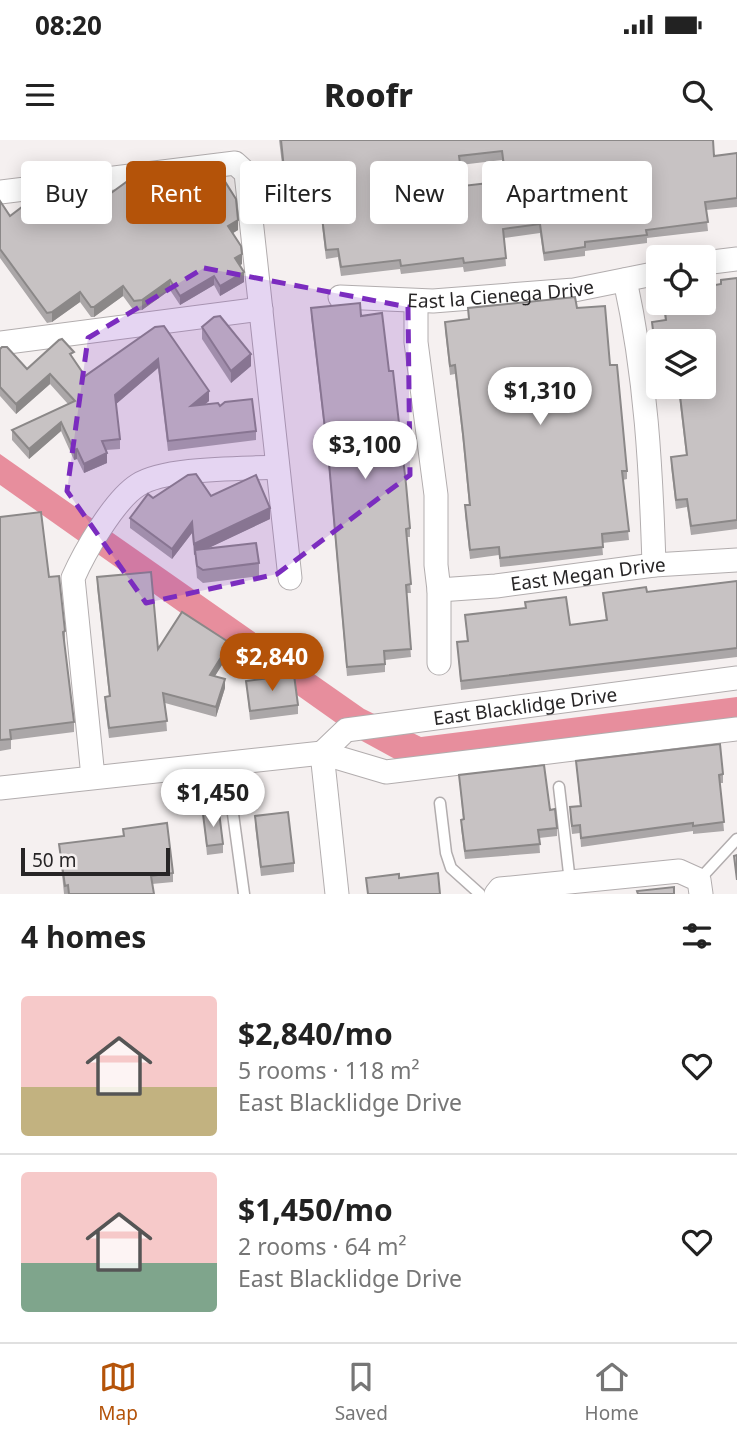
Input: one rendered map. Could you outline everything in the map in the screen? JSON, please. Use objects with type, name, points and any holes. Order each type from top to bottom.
[{"type":"street","points":[[0,192],[235,163],[246,173],[290,578]]},
{"type":"street","points":[[716,262],[737,259]]},
{"type":"street","name":"East la Cienega Drive","points":[[340,297],[416,302],[574,290],[646,276]]},
{"type":"street","points":[[625,280],[638,340],[650,453],[654,565]]},
{"type":"street","points":[[416,302],[416,342],[436,495],[439,663]]},
{"type":"street","points":[[0,343],[261,309]]},
{"type":"street","points":[[93,776],[73,578],[82,557],[109,516],[137,485],[166,474],[277,467]]},
{"type":"street","name":"East Megan Drive","points":[[439,590],[496,586],[654,565],[737,560]]},
{"type":"street","name":"East Blacklidge Drive","points":[[322,753],[346,730],[737,678]]},
{"type":"street","points":[[0,788],[322,753],[386,772],[737,729]]},
{"type":"street","points":[[322,753],[337,894]]},
{"type":"street","points":[[496,894],[500,889],[679,871],[700,887]]},
{"type":"lane","points":[[226,762],[244,894]]},
{"type":"lane","points":[[559,787],[570,882]]},
{"type":"lane","points":[[440,803],[446,853],[451,868],[480,894]]},
{"type":"lane","points":[[700,887],[737,839]]},
{"type":"highlighted area","points":[[204,268],[408,307],[410,475],[277,574],[146,603],[67,491],[88,338]]},
{"type":"shaded area","points":[[0,454],[364,709],[421,737],[737,697],[737,719],[395,759],[362,741],[0,485]]},
{"type":"building","points":[[281,140],[713,140],[714,156],[737,153],[737,198],[705,202],[708,222],[646,230],[647,235],[585,242],[585,247],[544,253],[540,224],[503,229],[506,258],[464,263],[463,258],[401,266],[400,260],[341,267],[338,249],[326,250],[323,224],[356,224],[356,161],[283,161]]},
{"type":"building","points":[[126,182],[126,224],[226,224],[226,183],[236,199],[238,220],[228,226],[241,246],[242,254],[235,258],[244,272],[220,286],[214,276],[180,296],[170,280],[142,300],[134,301],[123,286],[94,307],[91,307],[80,292],[47,313],[0,249],[0,201],[10,216],[21,208],[21,224],[112,224],[112,192]]},
{"type":"building","points":[[737,278],[737,520],[691,526],[687,499],[676,500],[671,457],[687,455],[680,399],[716,399],[716,329],[653,329],[652,322],[666,320],[665,315],[716,315],[716,285],[721,284],[721,280]]},
{"type":"building","points":[[575,297],[577,308],[605,306],[610,365],[617,365],[627,471],[622,471],[629,531],[602,534],[603,547],[500,558],[499,547],[470,550],[465,505],[470,505],[463,434],[455,365],[450,366],[445,322],[469,319],[468,308]]},
{"type":"building","points":[[360,303],[361,316],[382,313],[389,371],[393,371],[410,528],[406,529],[411,584],[406,585],[411,649],[384,651],[385,664],[347,667],[329,463],[311,308]]},
{"type":"building","points":[[220,316],[251,354],[231,371],[202,327],[214,317]]},
{"type":"building","points":[[164,326],[209,391],[191,406],[218,403],[220,406],[225,402],[252,399],[256,431],[168,441],[158,359],[115,395],[120,439],[102,441],[107,453],[84,464],[61,422],[29,449],[12,430],[75,401],[50,374],[16,404],[0,387],[2,347],[7,347],[27,369],[62,339],[74,352],[70,354],[85,376],[155,327]]},
{"type":"building","points":[[196,474],[211,496],[256,475],[270,508],[194,544],[192,522],[172,549],[130,518],[148,494],[153,498],[188,475]]},
{"type":"building","points":[[41,512],[49,577],[59,576],[74,722],[10,730],[11,739],[0,740],[0,517]]},
{"type":"building","points":[[256,543],[259,563],[203,570],[197,566],[195,550]]},
{"type":"building","points":[[151,572],[158,649],[182,612],[230,643],[210,675],[225,679],[216,707],[163,693],[167,721],[109,728],[105,697],[110,696],[97,577]]},
{"type":"building","points":[[737,581],[737,648],[461,681],[457,642],[468,641],[465,615],[526,608],[525,602],[566,597],[570,625],[607,620],[603,593],[646,587],[647,592]]},
{"type":"building","points":[[294,675],[298,705],[250,711],[246,681]]},
{"type":"building","points":[[720,744],[723,774],[719,775],[724,822],[693,826],[693,823],[581,838],[580,825],[572,826],[570,807],[581,806],[576,761]]},
{"type":"building","points":[[544,765],[550,810],[555,809],[557,828],[538,830],[540,844],[465,851],[459,775]]},
{"type":"building","points":[[219,812],[223,844],[207,846],[203,814]]},
{"type":"building","points":[[288,812],[294,863],[261,867],[255,816]]},
{"type":"building","points":[[167,823],[173,873],[151,876],[154,894],[69,894],[68,885],[65,886],[59,844],[124,836],[123,829]]},
{"type":"building","points":[[737,855],[737,880],[734,856]]},
{"type":"building","points":[[438,873],[440,894],[368,894],[366,878],[399,874],[399,878]]},
{"type":"building","points":[[674,887],[674,894],[638,894],[637,891]]}]
